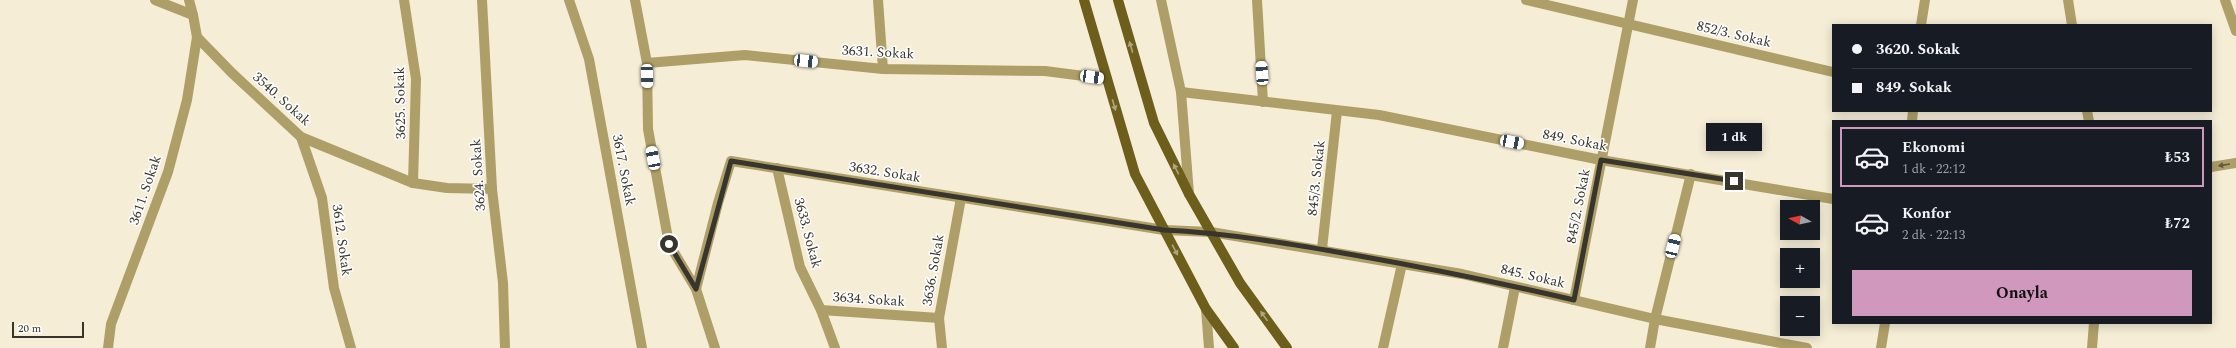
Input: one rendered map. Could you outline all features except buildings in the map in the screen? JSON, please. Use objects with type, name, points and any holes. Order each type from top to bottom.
[{"type":"main road","points":[[1084,0],[1135,174],[1206,309],[1234,348]]},
{"type":"main road","points":[[1118,0],[1154,123],[1189,194],[1240,283],[1287,348]]},
{"type":"street","points":[[155,0],[193,15]]},
{"type":"street","points":[[190,0],[197,37]]},
{"type":"street","name":"3625. Sokak","points":[[404,0],[416,79],[413,183]]},
{"type":"street","name":"3624. Sokak","points":[[482,0],[492,189],[503,283],[505,348]]},
{"type":"street","name":"3617. Sokak","points":[[569,0],[589,59],[642,348]]},
{"type":"street","points":[[635,0],[647,63],[648,129],[669,244],[696,289],[715,348]]},
{"type":"street","points":[[878,0],[883,69]]},
{"type":"street","points":[[1161,0],[1181,92],[1189,194]]},
{"type":"street","points":[[1181,92],[1264,102],[1257,0]]},
{"type":"street","name":"852/3. Sokak","points":[[1526,0],[1832,72]]},
{"type":"street","name":"845/2. Sokak","points":[[1574,300],[1633,0]]},
{"type":"street","points":[[1922,24],[1925,0]]},
{"type":"street","points":[[2068,0],[2072,24]]},
{"type":"street","points":[[2226,0],[2236,31]]},
{"type":"street","name":"3540. Sokak","points":[[197,37],[232,73],[301,137],[413,183],[447,188],[492,189]]},
{"type":"street","name":"3611. Sokak","points":[[108,348],[111,324],[168,172],[187,100],[197,37]]},
{"type":"street","name":"3631. Sokak","points":[[647,63],[745,55],[883,69],[1045,71],[1107,79]]},
{"type":"street","name":"849. Sokak","points":[[1264,102],[1379,115],[1601,160],[1832,199]]},
{"type":"street","name":"845/3. Sokak","points":[[1322,249],[1338,111]]},
{"type":"street","name":"3612. Sokak","points":[[301,137],[322,198],[334,288],[351,348]]},
{"type":"street","name":"3632. Sokak","points":[[696,289],[731,161],[1164,230],[1211,232]]},
{"type":"street","points":[[2212,167],[2236,163]]},
{"type":"street","name":"3633. Sokak","points":[[777,168],[800,267],[821,310],[836,348]]},
{"type":"street","points":[[1650,348],[1655,319],[1691,174]]},
{"type":"street","name":"3636. Sokak","points":[[942,348],[939,318],[961,198]]},
{"type":"street","name":"845. Sokak","points":[[1211,232],[1322,249],[1402,264],[1515,286],[1655,319],[1807,348]]},
{"type":"street","points":[[1383,348],[1402,264]]},
{"type":"street","points":[[1503,348],[1515,286]]},
{"type":"street","points":[[1206,309],[1209,348]]},
{"type":"street","name":"3634. Sokak","points":[[821,310],[939,318]]},
{"type":"street","points":[[1881,348],[1884,324]]},
{"type":"street","points":[[2092,348],[2094,324]]},
{"type":"route","points":[[669,244],[696,289],[718,203],[731,161],[1164,230],[1211,232],[1322,249],[1462,274],[1574,300],[1601,160],[1734,181]]}]
